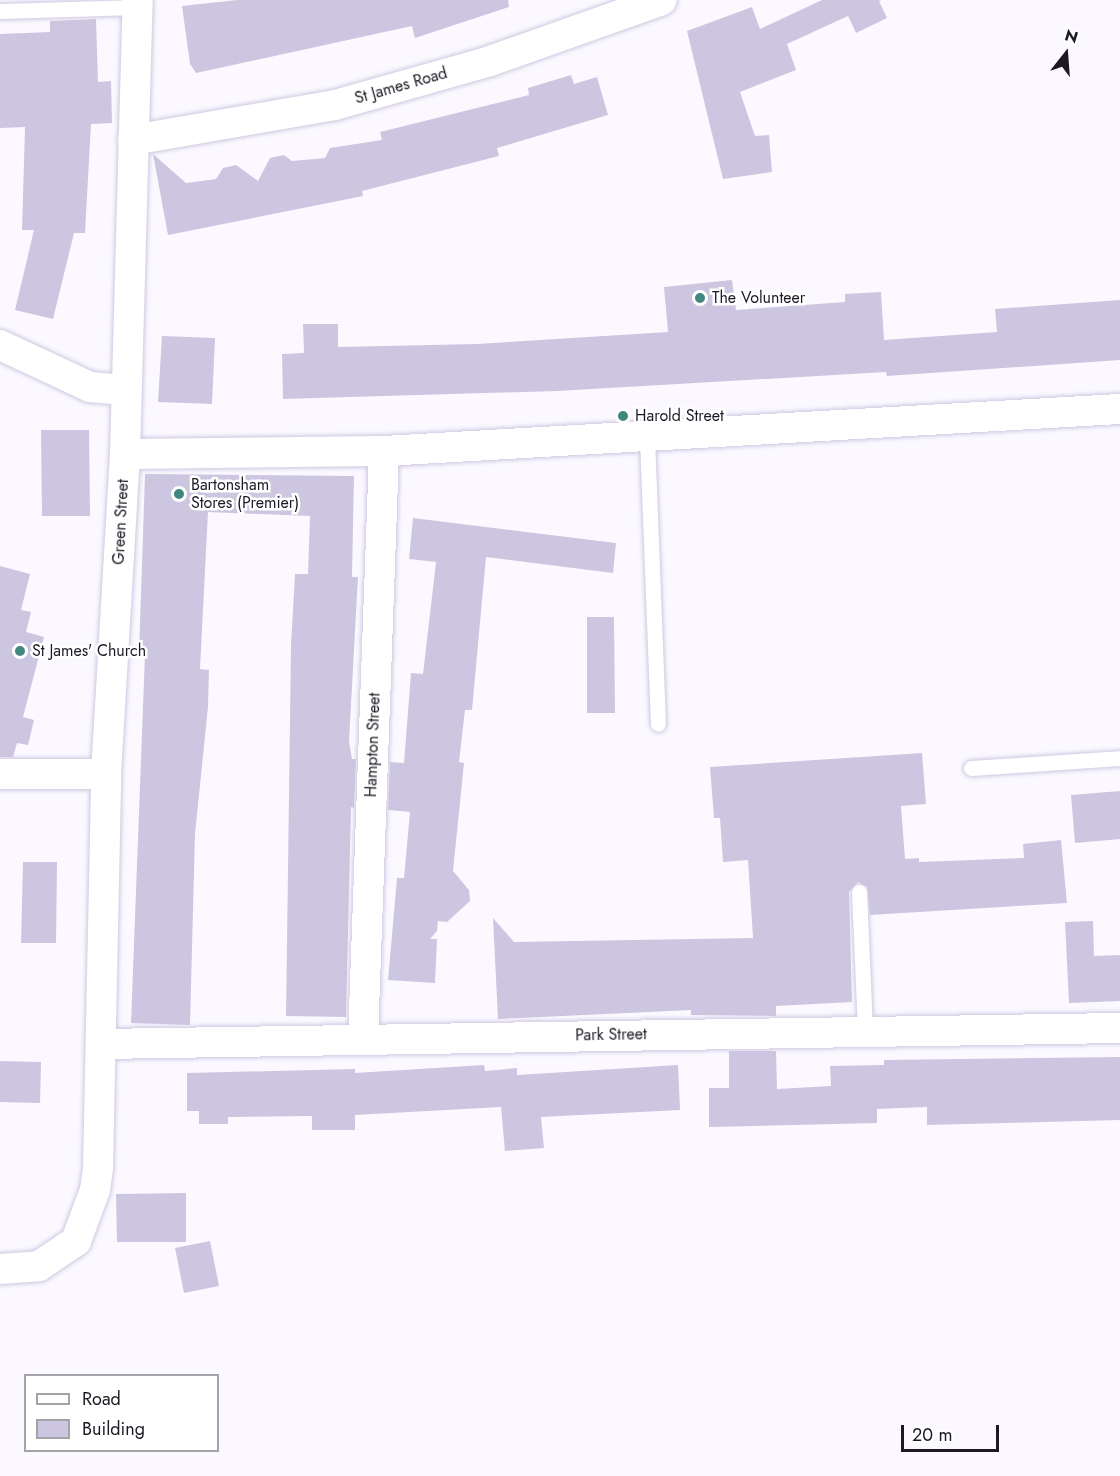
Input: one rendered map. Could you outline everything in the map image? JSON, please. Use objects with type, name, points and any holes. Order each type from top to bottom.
[{"type":"street","name":"St James Road","points":[[133,140],[335,105],[490,61],[662,0]]},
{"type":"street","name":"Green Street","points":[[0,1269],[39,1266],[76,1240],[95,1190],[102,1044],[106,774],[125,454],[125,390],[138,3]]},
{"type":"street","points":[[0,345],[90,387],[125,390]]},
{"type":"street","points":[[125,454],[384,451],[646,438],[1120,409]]},
{"type":"street","name":"Hampton Street","points":[[363,1039],[384,451]]},
{"type":"street","points":[[0,774],[106,774]]},
{"type":"street","name":"Park Street","points":[[102,1044],[1120,1028]]},
{"type":"lane","points":[[0,11],[138,3]]},
{"type":"lane","points":[[646,438],[658,724]]},
{"type":"lane","points":[[971,768],[1120,758]]},
{"type":"lane","points":[[859,892],[865,1032]]},
{"type":"building","points":[[237,0],[508,0],[509,7],[415,38],[412,26],[196,73],[190,64],[182,6]]},
{"type":"building","points":[[822,0],[882,0],[879,1],[887,18],[856,33],[848,16],[787,44],[796,70],[740,92],[755,136],[769,135],[772,172],[723,179],[687,31],[752,7],[760,29]]},
{"type":"building","points":[[96,19],[98,82],[111,81],[112,123],[91,124],[85,233],[74,233],[53,319],[15,310],[34,230],[22,230],[25,127],[0,128],[0,34],[50,32],[50,21]]},
{"type":"building","points":[[571,75],[574,84],[597,77],[608,115],[497,148],[499,156],[362,191],[363,196],[168,235],[153,154],[186,183],[216,179],[223,168],[236,165],[258,181],[270,158],[284,155],[292,161],[325,158],[330,148],[382,140],[380,132],[529,95],[528,88]]},
{"type":"building","points":[[732,280],[736,310],[845,302],[845,294],[881,292],[884,340],[997,332],[995,309],[1120,300],[1120,360],[887,376],[886,372],[557,391],[283,399],[282,354],[304,353],[303,324],[338,324],[338,347],[476,344],[668,332],[664,287]]},
{"type":"building","points":[[162,336],[215,338],[212,404],[158,402]]},
{"type":"building","points":[[41,430],[89,430],[90,516],[42,516]]},
{"type":"building","points":[[145,474],[354,476],[352,577],[358,577],[349,741],[352,759],[356,759],[354,808],[351,807],[346,1017],[286,1016],[291,645],[295,574],[308,574],[310,516],[208,512],[200,669],[209,670],[208,707],[195,834],[190,1025],[131,1023],[145,654],[139,654]]},
{"type":"building","points":[[413,518],[616,543],[613,573],[486,557],[472,710],[465,710],[459,762],[464,763],[453,871],[469,890],[470,901],[447,922],[438,921],[437,931],[430,939],[437,939],[435,983],[388,980],[397,878],[404,878],[410,812],[388,810],[390,762],[404,763],[411,673],[423,674],[436,562],[409,559]]},
{"type":"building","name":"St James' Church","points":[[0,566],[30,574],[21,610],[31,612],[26,632],[44,637],[23,717],[34,720],[28,745],[17,743],[13,757],[0,757]]},
{"type":"building","points":[[587,617],[614,617],[615,713],[587,713]]},
{"type":"building","points":[[922,753],[926,804],[901,806],[905,859],[919,858],[919,862],[1024,858],[1023,844],[1061,840],[1067,903],[870,915],[867,887],[858,882],[849,892],[852,1002],[776,1006],[776,1016],[691,1015],[691,1010],[498,1019],[493,918],[514,942],[753,938],[748,860],[723,862],[720,818],[714,818],[710,767]]},
{"type":"building","points":[[1120,791],[1120,839],[1075,843],[1071,795]]},
{"type":"building","points":[[23,862],[57,862],[56,943],[21,943]]},
{"type":"building","points":[[1093,921],[1094,956],[1120,955],[1120,1001],[1069,1003],[1065,922]]},
{"type":"building","points":[[729,1051],[776,1051],[777,1089],[831,1086],[830,1066],[884,1065],[884,1060],[1120,1057],[1120,1120],[927,1125],[927,1107],[877,1109],[877,1123],[709,1127],[709,1088],[729,1088]]},
{"type":"building","points":[[0,1061],[41,1062],[40,1103],[0,1102]]},
{"type":"building","points":[[484,1065],[485,1071],[517,1068],[517,1075],[678,1065],[680,1110],[541,1117],[544,1148],[505,1151],[501,1107],[355,1115],[355,1130],[312,1130],[312,1116],[228,1117],[228,1124],[199,1124],[199,1111],[187,1111],[187,1073],[355,1069],[355,1073]]},
{"type":"building","points":[[186,1193],[186,1242],[117,1242],[116,1194]]},
{"type":"building","points":[[210,1241],[219,1286],[184,1293],[175,1248]]},
{"type":"place","name":"The Volunteer","points":[[700,298]]},
{"type":"place","name":"Harold Street","points":[[623,416]]},
{"type":"place","name":"Bartonsham Stores (Premier)","points":[[179,494]]},
{"type":"place","name":"St James' Church","points":[[20,651]]}]
